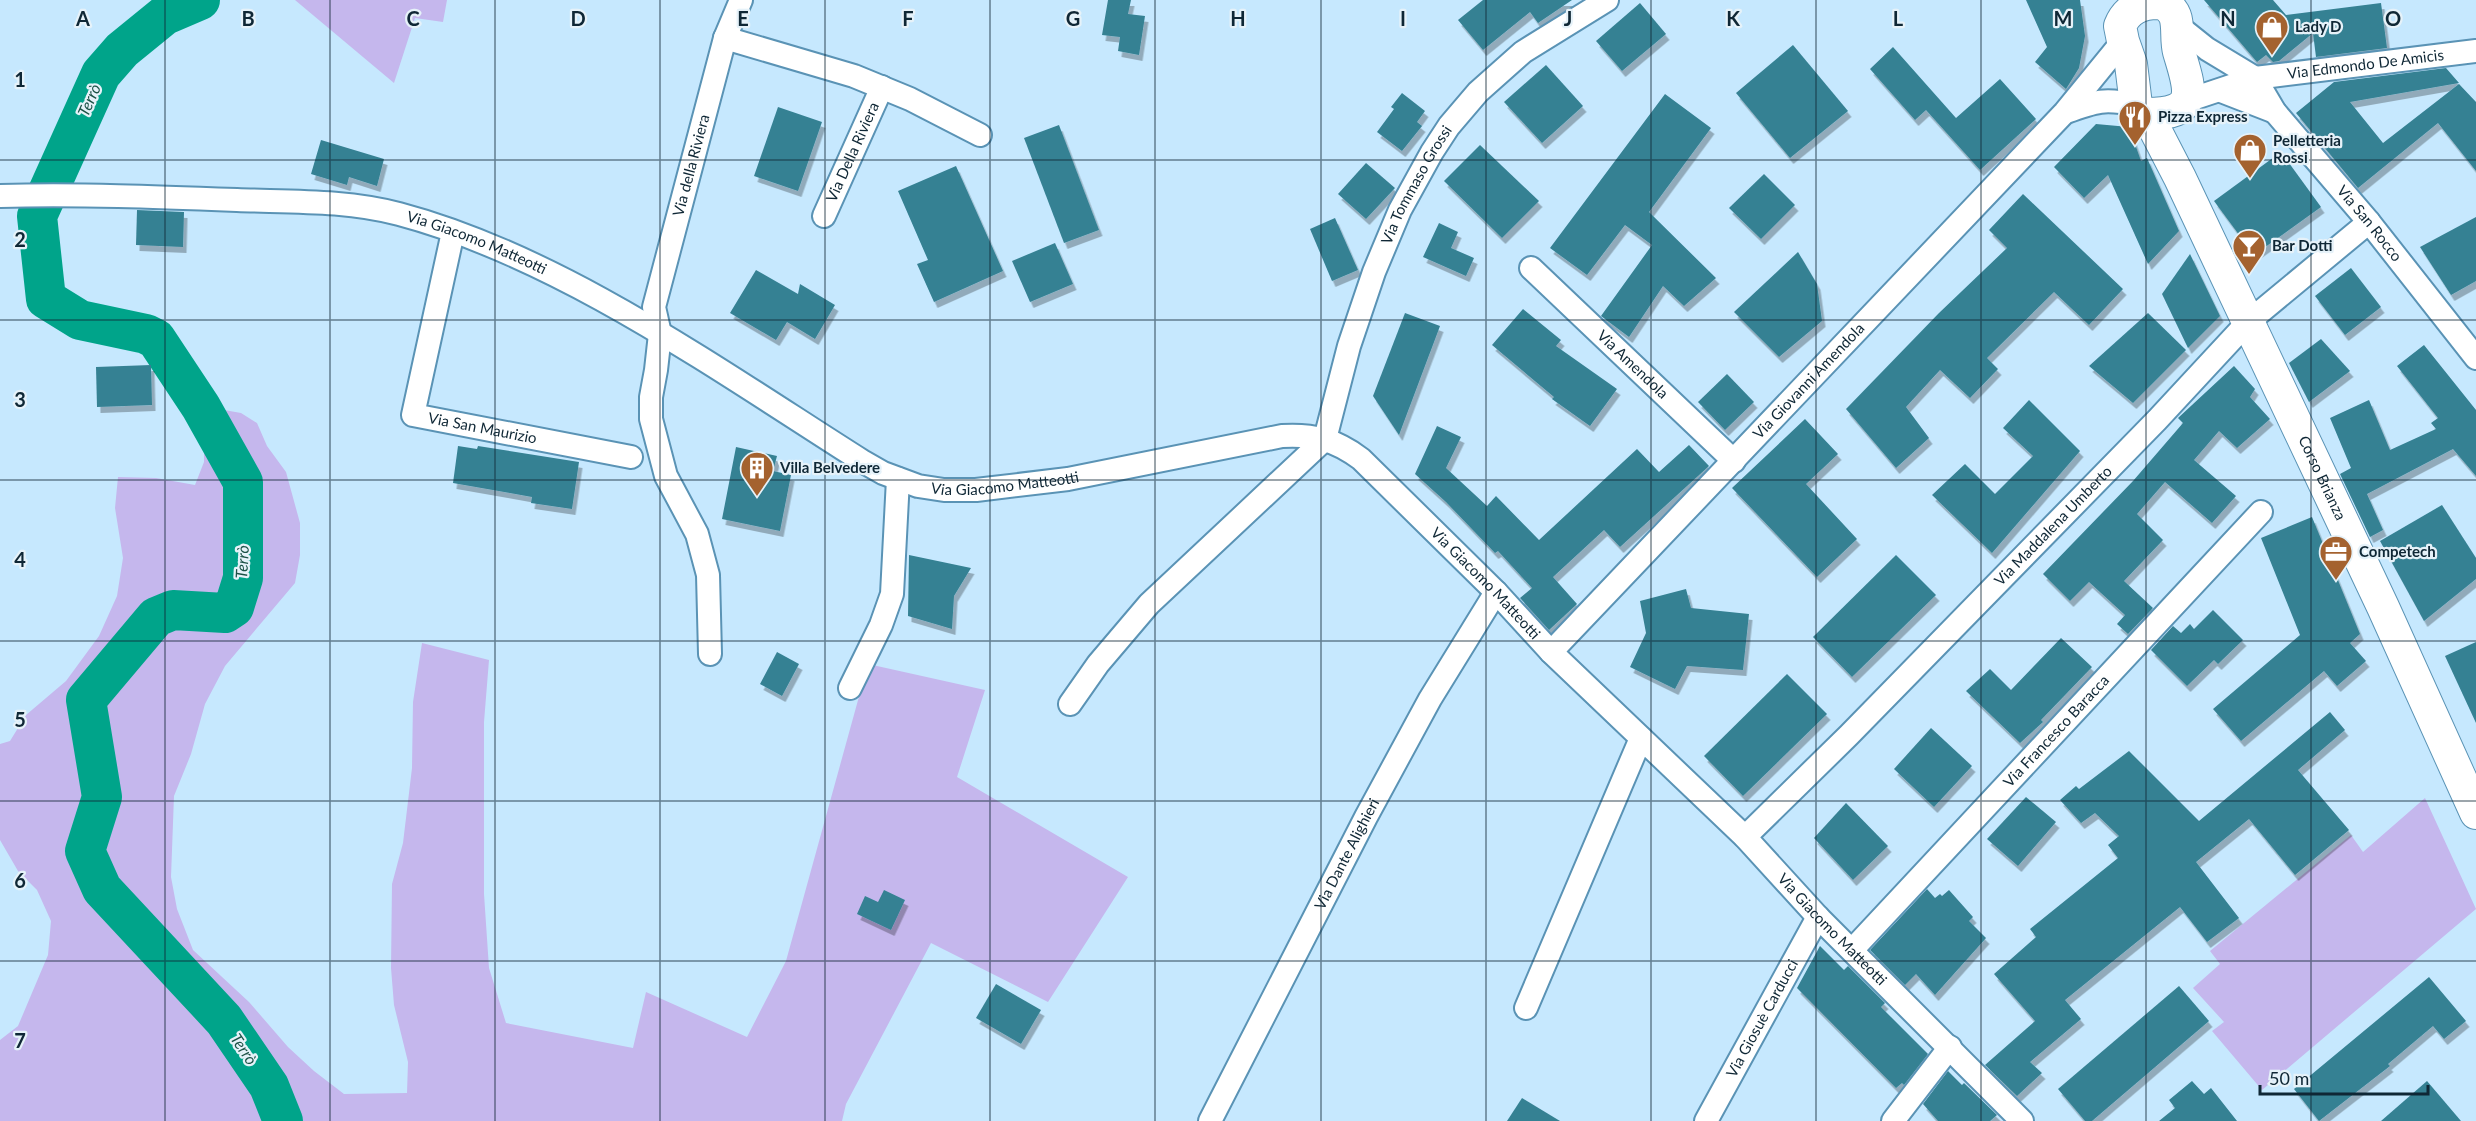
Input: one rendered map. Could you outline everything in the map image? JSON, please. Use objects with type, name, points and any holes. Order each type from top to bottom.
[{"type":"main road","points":[[2166,7],[2136,7],[2122,20],[2142,109],[2183,105]]},
{"type":"main road","name":"Corso Brianza","points":[[2166,7],[2189,80],[2183,105],[2178,147],[2180,178]]},
{"type":"main road","name":"Corso Brianza","points":[[2142,109],[2180,178],[2383,607],[2476,813]]},
{"type":"street","name":"Via della Riviera","points":[[710,654],[708,575],[697,534],[666,476],[652,427],[651,397],[660,334],[655,313],[657,292],[725,38],[741,0]]},
{"type":"street","name":"Via Tommaso Grossi","points":[[1325,438],[1349,346],[1374,272],[1400,210],[1432,152],[1469,102],[1501,70],[1539,40],[1607,0]]},
{"type":"street","name":"Via San Rocco","points":[[2166,7],[2207,49],[2255,78],[2275,112],[2369,222],[2476,358]]},
{"type":"street","name":"Via Giovanni Amendola","points":[[1551,652],[2065,112],[2122,20]]},
{"type":"street","points":[[725,38],[844,73],[882,87],[980,135]]},
{"type":"street","name":"Via Edmondo De Amicis","points":[[2183,105],[2208,92],[2221,91],[2255,78],[2476,51]]},
{"type":"street","name":"Via Della Riviera","points":[[824,216],[882,87]]},
{"type":"street","points":[[2221,91],[2275,112]]},
{"type":"street","name":"Via Giovanni Amendola","points":[[2065,112],[2094,102],[2112,99],[2142,109]]},
{"type":"street","name":"Via Giacomo Matteotti","points":[[0,196],[68,194],[336,204],[398,214],[453,232],[531,264],[660,334],[862,461],[918,486],[944,490],[1009,487],[1088,475],[1272,437],[1300,435],[1325,438],[1361,459],[1496,592],[1551,652],[1745,837],[1818,916],[2022,1121]]},
{"type":"street","name":"Via Maddalena Umberto","points":[[1745,837],[1849,735],[2132,446],[2247,323],[2369,222]]},
{"type":"street","name":"Via San Maurizio","points":[[453,232],[413,415],[631,457]]},
{"type":"street","name":"Via Amendola","points":[[1531,268],[1734,461]]},
{"type":"street","points":[[1070,704],[1098,664],[1149,604],[1325,438]]},
{"type":"street","points":[[850,688],[881,625],[892,594],[898,479]]},
{"type":"street","name":"Via Francesco Baracca","points":[[1853,949],[2261,512]]},
{"type":"street","name":"Via Dante Alighieri","points":[[1210,1121],[1376,797],[1430,699],[1496,592]]},
{"type":"street","points":[[1526,1008],[1641,738]]},
{"type":"street","name":"Via Giosuè Carducci","points":[[1706,1121],[1818,916]]},
{"type":"street","points":[[1893,1121],[1950,1047]]},
{"type":"shaded area","points":[[295,0],[447,0],[443,22],[415,18],[394,83]]},
{"type":"shaded area","points":[[224,410],[241,413],[257,423],[267,446],[286,472],[300,523],[300,555],[295,583],[225,666],[205,704],[191,754],[174,796],[171,877],[177,909],[193,950],[249,1002],[288,1047],[344,1094],[407,1093],[408,1062],[394,1005],[391,968],[392,884],[403,843],[412,768],[413,702],[422,643],[489,660],[484,722],[484,894],[489,968],[506,1023],[633,1048],[646,992],[747,1037],[786,961],[868,664],[985,690],[957,777],[1128,877],[1048,1002],[931,943],[846,1104],[842,1121],[0,1121],[0,1040],[18,1026],[48,955],[51,921],[37,890],[18,871],[0,840],[0,744],[10,741],[26,715],[66,681],[99,636],[117,596],[123,558],[115,508],[118,477],[156,478],[195,485],[204,462],[204,439],[213,413]]},
{"type":"shaded area","points":[[2425,798],[2476,909],[2262,1090],[2212,1031],[2224,1022],[2193,988],[2220,964],[2210,951],[2351,835],[2363,852]]},
{"type":"building","points":[[1108,0],[1131,0],[1128,14],[1145,16],[1139,55],[1118,51],[1120,37],[1102,35]]},
{"type":"building","points":[[1483,0],[1572,0],[1538,23],[1530,12],[1483,50],[1458,20]]},
{"type":"building","points":[[2026,0],[2080,0],[2085,36],[2079,68],[2066,89],[2035,62],[2047,47]]},
{"type":"building","points":[[2204,0],[2273,0],[2286,15],[2381,3],[2387,48],[2316,57],[2313,33],[2279,61],[2273,62],[2266,55],[2257,62]]},
{"type":"building","points":[[1640,3],[1666,34],[1622,71],[1596,41]]},
{"type":"building","points":[[1793,45],[1848,111],[1790,158],[1736,93]]},
{"type":"building","points":[[1893,47],[1956,118],[2000,79],[2036,119],[1980,170],[1926,110],[1915,120],[1870,69]]},
{"type":"building","points":[[1546,65],[1583,106],[1542,143],[1504,102]]},
{"type":"building","points":[[2446,68],[2459,83],[2350,102],[2383,143],[2459,84],[2476,102],[2476,171],[2438,123],[2358,188],[2296,113],[2334,82]]},
{"type":"building","points":[[1402,93],[1425,111],[1417,122],[1422,126],[1402,151],[1377,132],[1394,109],[1391,107]]},
{"type":"building","points":[[1665,94],[1711,128],[1649,212],[1716,278],[1684,306],[1663,286],[1629,337],[1601,316],[1652,245],[1625,225],[1587,275],[1550,248]]},
{"type":"building","points":[[778,107],[822,122],[798,191],[754,176]]},
{"type":"building","points":[[2096,124],[2129,127],[2141,161],[2147,158],[2179,231],[2148,264],[2108,175],[2084,198],[2054,167]]},
{"type":"building","points":[[1059,125],[1099,230],[1064,243],[1024,138]]},
{"type":"building","points":[[321,140],[384,159],[377,186],[349,177],[347,185],[311,174]]},
{"type":"building","points":[[1480,145],[1539,201],[1502,238],[1444,181]]},
{"type":"building","points":[[2281,152],[2321,207],[2254,255],[2214,201]]},
{"type":"building","points":[[1366,163],[1395,188],[1366,219],[1338,194]]},
{"type":"building","points":[[956,166],[1003,271],[934,302],[917,264],[928,260],[898,191]]},
{"type":"building","points":[[1764,174],[1795,205],[1761,239],[1729,208]]},
{"type":"building","points":[[2023,194],[2123,289],[2089,325],[2054,292],[1987,358],[1998,369],[1970,398],[1940,370],[1906,407],[1929,438],[1896,468],[1846,409],[1939,313],[2007,248],[1989,230]]},
{"type":"building","points":[[137,210],[184,212],[183,247],[136,245]]},
{"type":"building","points":[[2476,217],[2476,281],[2451,295],[2420,247]]},
{"type":"building","points":[[1335,218],[1358,270],[1332,281],[1310,229]]},
{"type":"building","points":[[1439,223],[1458,232],[1451,248],[1474,258],[1466,276],[1423,257]]},
{"type":"building","points":[[1055,243],[1073,284],[1030,302],[1012,261]]},
{"type":"building","points":[[1798,252],[1817,284],[1822,321],[1779,357],[1734,312]]},
{"type":"building","points":[[2190,254],[2220,316],[2188,348],[2162,294]]},
{"type":"building","points":[[2351,268],[2381,307],[2345,335],[2315,296]]},
{"type":"building","points":[[756,270],[798,294],[800,284],[835,305],[815,339],[787,322],[776,340],[730,313]]},
{"type":"building","points":[[1523,309],[1561,340],[1556,346],[1617,389],[1590,426],[1552,399],[1554,397],[1492,345]]},
{"type":"building","points":[[1405,313],[1440,326],[1399,435],[1373,396]]},
{"type":"building","points":[[2148,313],[2186,350],[2133,403],[2089,366]]},
{"type":"building","points":[[2321,339],[2350,371],[2309,402],[2289,363]]},
{"type":"building","points":[[2424,345],[2476,410],[2476,476],[2453,449],[2367,494],[2383,530],[2370,537],[2340,474],[2351,468],[2330,418],[2369,400],[2390,450],[2436,429],[2431,423],[2438,418],[2397,366]]},
{"type":"building","points":[[151,365],[152,405],[97,407],[96,367]]},
{"type":"building","points":[[2234,366],[2255,389],[2250,397],[2270,419],[2237,448],[2219,431],[2194,460],[2236,496],[2212,523],[2165,482],[2137,514],[2163,540],[2124,581],[2153,608],[2128,634],[2117,624],[2125,615],[2089,582],[2070,601],[2043,574],[2133,481],[2183,423],[2178,418]]},
{"type":"building","points":[[1727,374],[1754,402],[1725,430],[1698,402]]},
{"type":"building","points":[[2029,400],[2080,451],[1992,553],[1932,495],[1965,464],[1995,494],[2033,456],[2003,428]]},
{"type":"building","points":[[1805,419],[1838,454],[1806,484],[1857,539],[1817,577],[1732,488]]},
{"type":"building","points":[[1437,426],[1461,437],[1446,468],[1487,506],[1496,496],[1539,540],[1637,449],[1659,472],[1689,445],[1709,466],[1620,547],[1604,530],[1553,577],[1577,604],[1549,630],[1520,598],[1532,588],[1498,551],[1495,553],[1446,502],[1415,474]]},
{"type":"building","points":[[458,446],[477,449],[478,446],[579,462],[572,509],[531,503],[532,497],[453,483]]},
{"type":"building","name":"Villa Belvedere","points":[[736,447],[777,456],[773,471],[791,475],[780,531],[722,519]]},
{"type":"building","points":[[2442,505],[2476,558],[2476,579],[2424,621],[2380,541]]},
{"type":"building","points":[[2312,517],[2360,634],[2350,643],[2366,661],[2337,686],[2324,671],[2241,741],[2213,709],[2300,635],[2261,538]]},
{"type":"building","points":[[909,555],[971,568],[954,596],[952,629],[908,616]]},
{"type":"building","points":[[1896,555],[1936,595],[1852,677],[1813,637]]},
{"type":"building","points":[[1686,589],[1691,608],[1749,614],[1743,670],[1687,666],[1675,689],[1630,667],[1646,633],[1640,601]]},
{"type":"building","points":[[2213,610],[2243,640],[2218,664],[2214,660],[2187,686],[2151,650],[2173,626],[2181,633],[2190,624],[2194,629]]},
{"type":"building","points":[[2061,638],[2092,667],[2041,720],[2043,722],[2020,743],[1966,691],[1990,669],[2011,690]]},
{"type":"building","points":[[2476,642],[2476,723],[2445,656]]},
{"type":"building","points":[[777,652],[799,664],[782,696],[760,684]]},
{"type":"building","points":[[1787,674],[1827,714],[1743,796],[1704,756]]},
{"type":"building","points":[[2330,712],[2345,730],[2298,770],[2349,830],[2295,875],[2249,819],[2196,862],[2239,918],[2207,942],[2180,907],[2065,1000],[2081,1019],[2030,1062],[2042,1073],[2017,1096],[1985,1065],[2035,1021],[1994,974],[2036,937],[2030,929],[2118,858],[2108,845],[2119,836],[2095,813],[2081,823],[2060,800],[2076,786],[2079,789],[2129,751],[2199,821]]},
{"type":"building","points":[[1931,728],[1972,766],[1934,807],[1894,769]]},
{"type":"building","points":[[2026,797],[2056,822],[2018,866],[1987,839]]},
{"type":"building","points":[[1846,803],[1888,846],[1853,880],[1814,838]]},
{"type":"building","points":[[1927,889],[1935,898],[1949,890],[1973,917],[1969,921],[1986,938],[1935,995],[1916,974],[1905,985],[1870,950]]},
{"type":"building","points":[[884,890],[905,900],[891,930],[857,914],[865,896],[878,902]]},
{"type":"building","points":[[1820,946],[1844,970],[1848,966],[1885,1003],[1881,1007],[1928,1054],[1904,1085],[1902,1083],[1896,1088],[1797,988]]},
{"type":"building","points":[[2429,977],[2466,1021],[2444,1039],[2433,1026],[2388,1064],[2390,1066],[2319,1121],[2294,1089]]},
{"type":"building","points":[[996,984],[1041,1010],[1021,1044],[976,1018]]},
{"type":"building","points":[[2179,986],[2209,1021],[2092,1121],[2085,1121],[2058,1089]]},
{"type":"building","points":[[1948,1071],[1997,1115],[1990,1121],[1938,1121],[1923,1104]]},
{"type":"building","points":[[2192,1081],[2204,1094],[2211,1088],[2237,1121],[2159,1121],[2175,1108],[2169,1100]]},
{"type":"building","points":[[2427,1081],[2461,1121],[2381,1121]]},
{"type":"building","points":[[1522,1098],[1560,1121],[1507,1121]]},
{"type":"waterway","name":"Terrò","points":[[200,0],[165,15],[122,50],[101,74],[37,216],[46,299],[80,320],[146,334],[156,339],[201,407],[243,482],[243,578],[234,607],[225,613],[173,610],[156,617],[86,700],[102,797],[85,851],[102,889],[224,1020],[269,1086],[283,1121]]},
{"type":"place","name":"Lady D","points":[[2272,56]]},
{"type":"place","name":"Pizza Express","points":[[2135,146]]},
{"type":"place","name":"Pelletteria Rossi","points":[[2250,179]]},
{"type":"place","name":"Bar Dotti","points":[[2249,275]]},
{"type":"place","name":"Villa Belvedere","points":[[757,497]]},
{"type":"place","name":"Competech","points":[[2336,581]]}]
